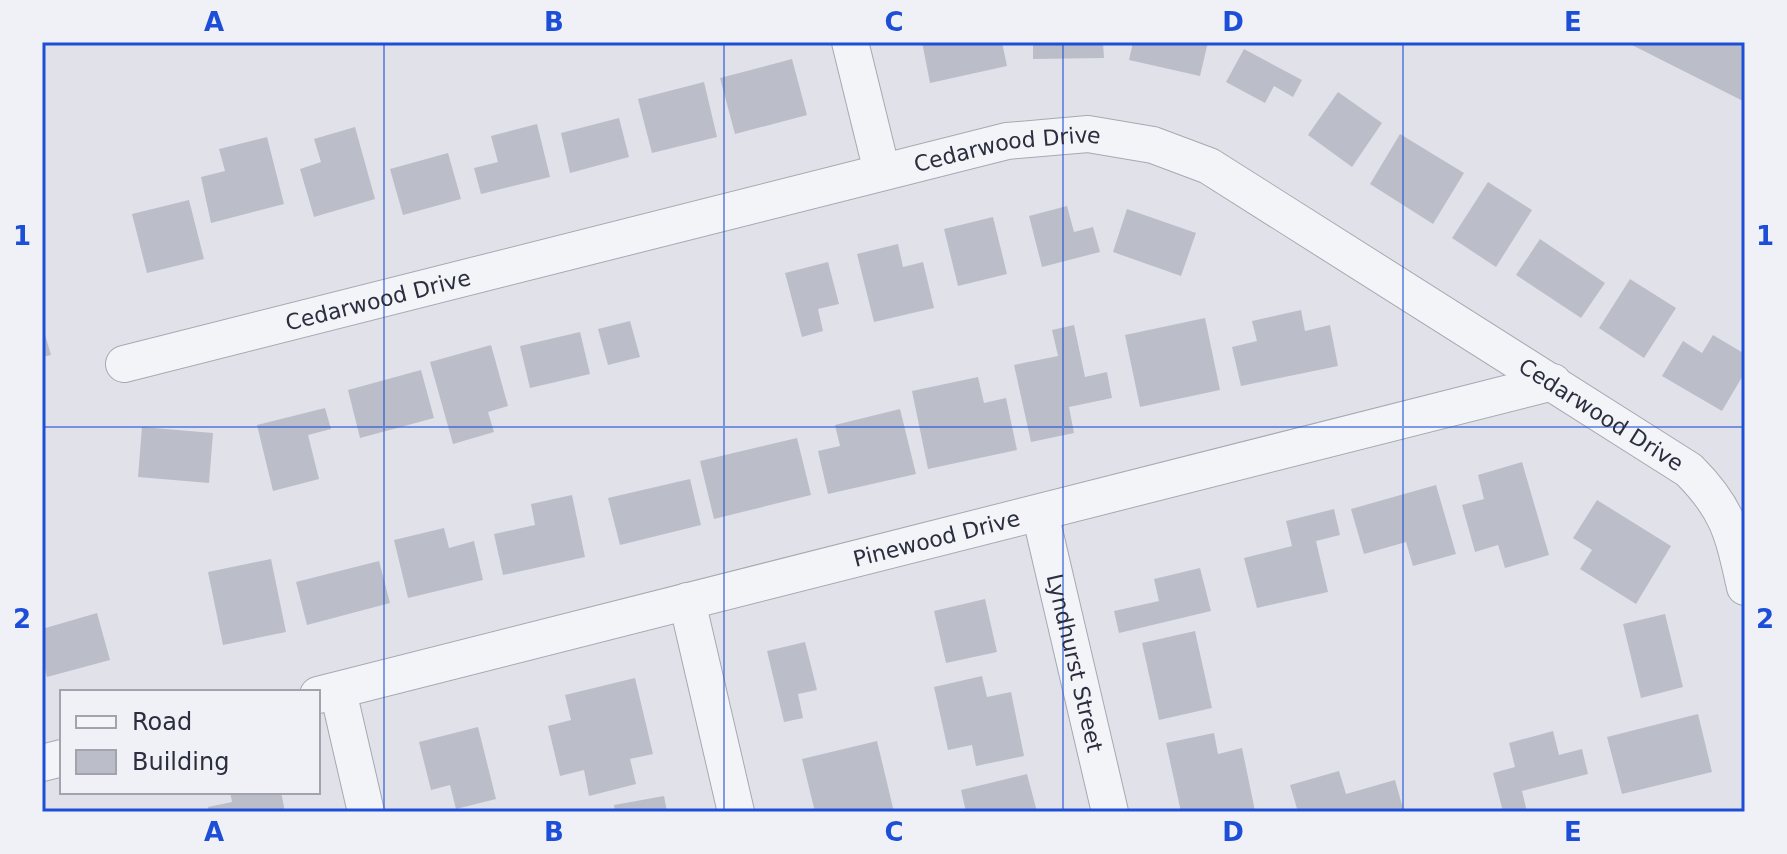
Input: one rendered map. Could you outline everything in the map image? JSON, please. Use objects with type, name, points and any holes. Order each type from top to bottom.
[{"type":"street","points":[[850,42],[882,172]]},
{"type":"street","name":"Cedarwood Drive","points":[[124,364],[1007,141],[1088,134],[1153,145],[1209,166],[1689,470],[1715,495],[1732,529],[1745,587]]},
{"type":"street","name":"Pinewood Drive","points":[[328,693],[1553,382]]},
{"type":"street","name":"Lyndhurst Street","points":[[1040,513],[1110,812]]},
{"type":"street","points":[[687,601],[736,812]]},
{"type":"street","points":[[328,693],[366,812]]},
{"type":"building","points":[[922,42],[1002,42],[1007,66],[930,83]]},
{"type":"building","points":[[1033,42],[1103,42],[1104,58],[1033,59]]},
{"type":"building","points":[[1133,42],[1208,42],[1200,76],[1129,60]]},
{"type":"building","points":[[1626,42],[1745,42],[1745,102]]},
{"type":"building","points":[[1244,49],[1302,80],[1293,97],[1274,86],[1265,103],[1226,82]]},
{"type":"building","points":[[792,59],[807,115],[735,134],[720,78]]},
{"type":"building","points":[[704,82],[717,137],[652,153],[638,99]]},
{"type":"building","points":[[1338,92],[1382,123],[1352,167],[1308,135]]},
{"type":"building","points":[[619,118],[629,157],[570,173],[561,133]]},
{"type":"building","points":[[537,124],[550,177],[481,194],[474,168],[498,162],[491,136]]},
{"type":"building","points":[[355,127],[375,199],[314,217],[300,169],[321,162],[314,139]]},
{"type":"building","points":[[1400,134],[1464,173],[1433,224],[1370,184]]},
{"type":"building","points":[[267,137],[284,204],[211,223],[201,177],[225,171],[219,149]]},
{"type":"building","points":[[448,153],[461,199],[403,215],[390,169]]},
{"type":"building","points":[[1488,182],[1532,210],[1496,267],[1452,238]]},
{"type":"building","points":[[189,200],[204,259],[147,273],[132,214]]},
{"type":"building","points":[[1067,206],[1074,232],[1093,227],[1100,252],[1042,267],[1029,216]]},
{"type":"building","points":[[1127,209],[1196,233],[1181,276],[1113,252]]},
{"type":"building","points":[[993,217],[1007,274],[958,286],[944,229]]},
{"type":"building","points":[[1540,239],[1605,283],[1581,318],[1516,275]]},
{"type":"building","points":[[898,244],[903,267],[923,262],[934,308],[874,322],[857,254]]},
{"type":"building","points":[[828,262],[839,304],[818,309],[823,331],[802,337],[785,273]]},
{"type":"building","points":[[1630,279],[1676,308],[1644,358],[1599,328]]},
{"type":"building","points":[[1301,310],[1305,331],[1330,325],[1338,366],[1241,386],[1232,347],[1257,341],[1252,321]]},
{"type":"building","points":[[1205,318],[1220,390],[1140,407],[1125,335]]},
{"type":"building","points":[[630,321],[640,357],[608,365],[598,329]]},
{"type":"building","points":[[42,324],[51,355],[42,357]]},
{"type":"building","points":[[1074,325],[1085,377],[1107,372],[1112,398],[1069,407],[1074,433],[1031,442],[1014,365],[1058,356],[1052,330]]},
{"type":"building","points":[[580,332],[590,374],[530,388],[520,346]]},
{"type":"building","points":[[1713,335],[1745,354],[1745,372],[1722,411],[1662,376],[1683,341],[1702,353]]},
{"type":"building","points":[[491,345],[508,406],[488,412],[494,432],[453,444],[430,362]]},
{"type":"building","points":[[421,370],[434,418],[360,438],[348,390]]},
{"type":"building","points":[[978,377],[984,403],[1006,398],[1017,450],[928,469],[912,391]]},
{"type":"building","points":[[325,408],[331,429],[308,435],[319,479],[273,491],[257,425]]},
{"type":"building","points":[[900,409],[916,474],[828,494],[818,451],[840,446],[835,425]]},
{"type":"building","points":[[142,427],[213,433],[209,483],[138,477]]},
{"type":"building","points":[[797,438],[811,495],[714,519],[700,461]]},
{"type":"building","points":[[1522,462],[1549,555],[1505,568],[1498,545],[1475,552],[1462,505],[1484,499],[1478,475]]},
{"type":"building","points":[[690,479],[701,525],[620,545],[608,498]]},
{"type":"building","points":[[1436,485],[1456,554],[1413,566],[1406,542],[1364,554],[1351,509]]},
{"type":"building","points":[[572,495],[585,557],[503,575],[494,534],[535,525],[531,504]]},
{"type":"building","points":[[1597,500],[1671,546],[1636,604],[1580,569],[1592,550],[1573,538]]},
{"type":"building","points":[[1334,509],[1340,535],[1316,541],[1328,592],[1257,608],[1244,558],[1292,546],[1286,521]]},
{"type":"building","points":[[444,528],[449,548],[474,541],[483,580],[408,598],[394,540]]},
{"type":"building","points":[[271,559],[286,632],[223,645],[208,572]]},
{"type":"building","points":[[379,561],[390,603],[307,625],[296,582]]},
{"type":"building","points":[[1200,568],[1211,611],[1119,633],[1114,611],[1159,601],[1154,579]]},
{"type":"building","points":[[985,599],[997,652],[946,663],[934,611]]},
{"type":"building","points":[[97,613],[110,660],[47,677],[42,657],[42,629]]},
{"type":"building","points":[[1665,614],[1683,687],[1641,698],[1623,624]]},
{"type":"building","points":[[1195,631],[1212,708],[1159,720],[1142,643]]},
{"type":"building","points":[[805,642],[817,690],[798,694],[803,718],[784,722],[767,651]]},
{"type":"building","points":[[982,676],[987,697],[1011,692],[1024,756],[976,766],[972,745],[948,750],[934,687]]},
{"type":"building","points":[[635,678],[653,754],[630,759],[636,784],[589,796],[584,770],[560,776],[548,726],[571,720],[565,695]]},
{"type":"building","points":[[1698,714],[1712,772],[1622,794],[1607,737]]},
{"type":"building","points":[[478,727],[496,799],[456,809],[450,785],[431,790],[419,742]]},
{"type":"building","points":[[1553,731],[1559,755],[1582,749],[1588,774],[1522,791],[1527,812],[1503,812],[1493,773],[1515,767],[1509,743]]},
{"type":"building","points":[[1214,733],[1218,754],[1242,748],[1255,811],[1181,812],[1166,743]]},
{"type":"building","points":[[877,741],[894,812],[815,812],[802,759]]},
{"type":"building","points":[[1339,771],[1346,794],[1395,780],[1404,812],[1298,812],[1290,785]]},
{"type":"building","points":[[1027,774],[1037,812],[966,812],[961,790]]},
{"type":"building","points":[[230,794],[281,794],[285,812],[209,812],[208,807],[232,802]]},
{"type":"building","points":[[664,796],[667,812],[615,812],[614,805]]}]
